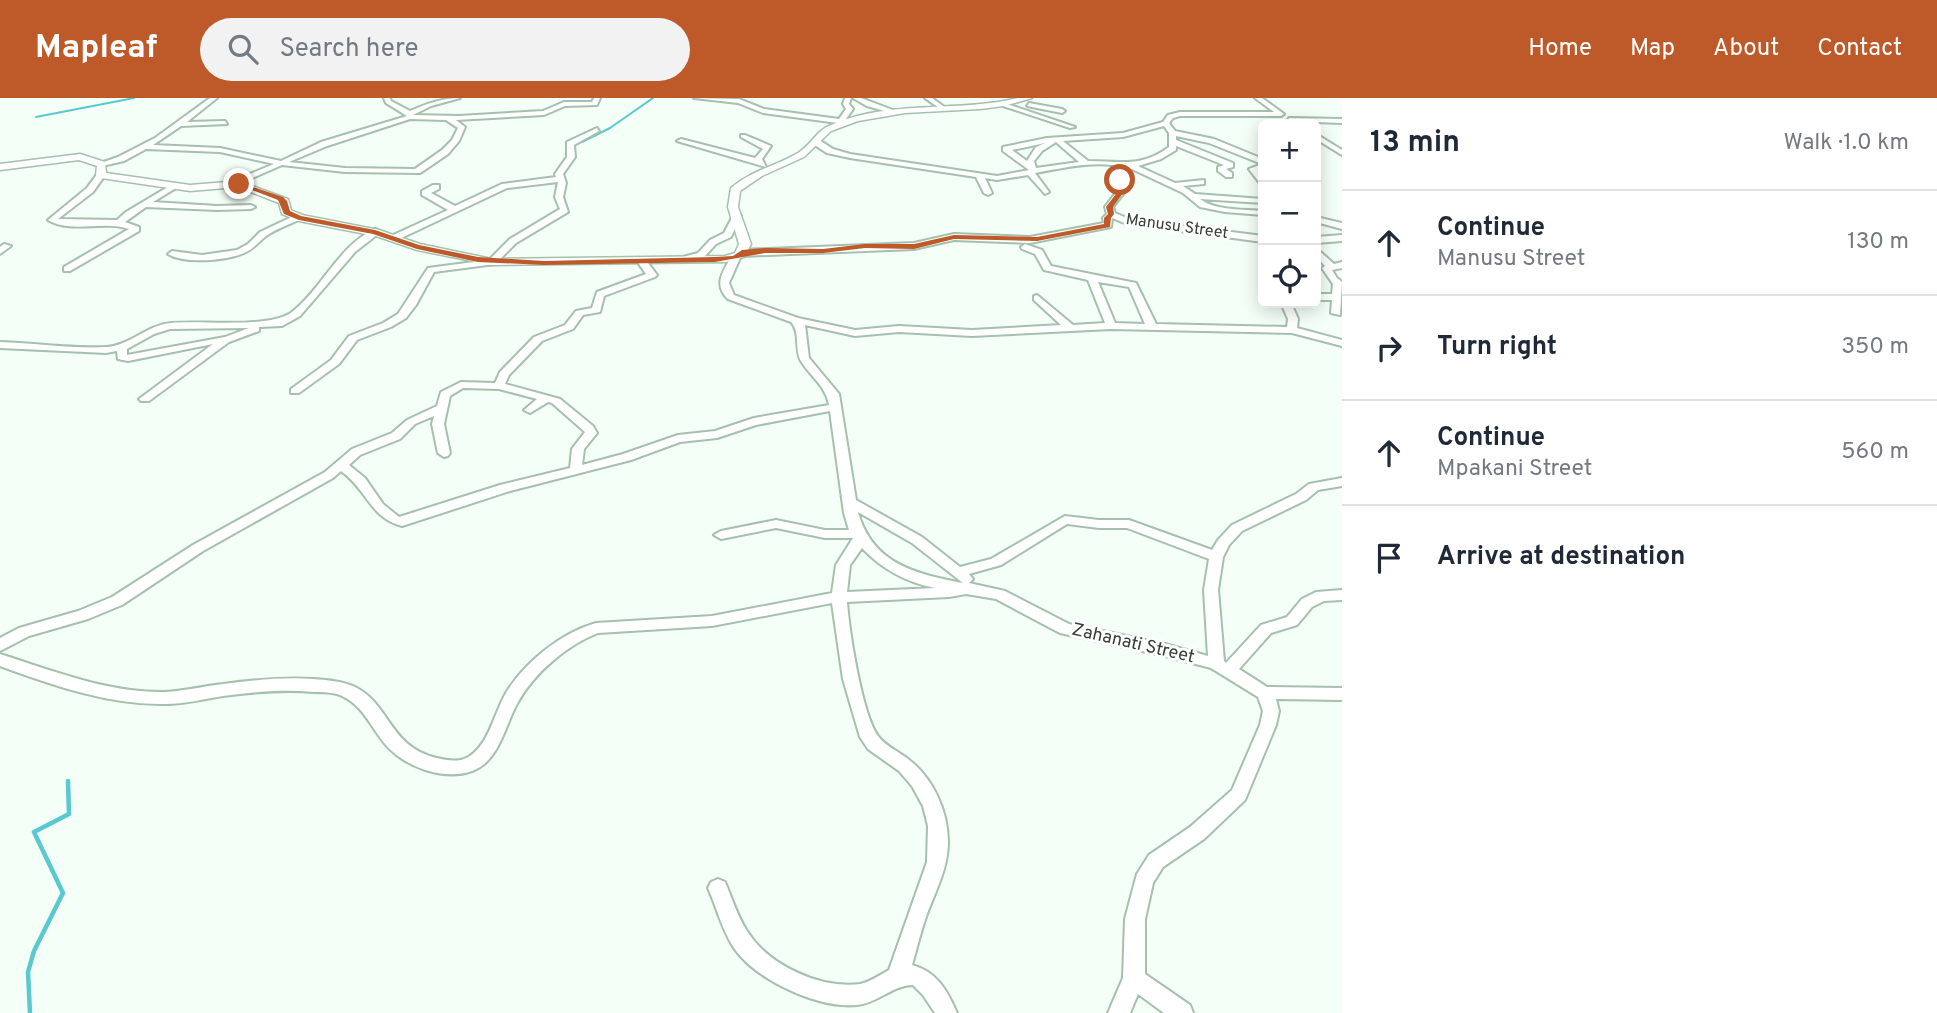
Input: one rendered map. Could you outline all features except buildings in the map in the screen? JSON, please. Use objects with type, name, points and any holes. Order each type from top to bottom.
[{"type":"street","points":[[67,269],[136,229],[119,223],[62,223],[51,220],[90,190],[102,169],[144,147],[214,98]]},
{"type":"street","points":[[387,98],[388,102],[410,116],[448,118],[547,113],[564,104],[595,104],[597,98]]},
{"type":"street","points":[[0,167],[80,157],[102,169],[173,187],[200,188],[234,184],[361,131],[410,116],[429,105],[457,98]]},
{"type":"street","points":[[696,98],[745,100],[756,110],[841,123]]},
{"type":"street","points":[[841,123],[849,111],[848,98]]},
{"type":"street","points":[[856,98],[895,113]]},
{"type":"street","points":[[928,98],[944,109]]},
{"type":"street","points":[[1017,102],[1028,98]]},
{"type":"street","points":[[1258,98],[1288,119]]},
{"type":"street","points":[[1005,101],[1072,127]]},
{"type":"street","points":[[804,154],[825,131],[841,123],[895,113],[1005,101],[1062,111]]},
{"type":"street","points":[[681,141],[763,165],[783,162],[804,154],[830,151],[980,177],[1004,177],[1085,163],[1129,166],[1155,160],[1172,148],[1174,142],[1167,123],[1170,116],[1280,114]]},
{"type":"street","points":[[794,116],[817,124],[825,131]]},
{"type":"street","points":[[144,147],[220,150],[281,163],[349,170],[417,171],[445,152],[460,135],[462,127],[448,118]]},
{"type":"street","points":[[1321,121],[1342,121]]},
{"type":"street","points":[[180,124],[225,123]]},
{"type":"street","points":[[1035,171],[1006,149],[1056,139],[1123,135],[1167,123]]},
{"type":"street","points":[[492,262],[513,241],[565,210],[559,197],[559,172],[571,157],[570,144],[597,130]]},
{"type":"street","points":[[361,131],[378,136]]},
{"type":"street","points":[[1172,133],[1205,139],[1258,162]]},
{"type":"street","points":[[743,136],[768,148],[760,155],[763,165]]},
{"type":"street","points":[[1056,139],[1085,163]]},
{"type":"street","points":[[1045,192],[1030,161],[1035,153],[1056,139]]},
{"type":"street","points":[[1321,139],[1342,153]]},
{"type":"street","points":[[816,142],[830,151]]},
{"type":"street","points":[[1174,142],[1230,165],[1222,169],[1229,175]]},
{"type":"street","points":[[763,165],[735,190],[732,200],[745,240],[723,282],[726,293],[749,305],[795,320],[855,333],[899,329],[972,333],[1111,326],[1292,330],[1342,343]]},
{"type":"street","points":[[1129,166],[1195,196],[1209,207],[1258,212]]},
{"type":"street","name":"Manusu Street","points":[[1129,166],[1119,177],[1125,186],[1110,207],[1111,214],[1127,221],[1258,238]]},
{"type":"street","points":[[980,177],[988,194]]},
{"type":"street","points":[[394,238],[505,186],[561,178]]},
{"type":"street","points":[[1174,186],[1201,182]]},
{"type":"street","points":[[234,184],[280,198],[284,201],[286,212],[298,217],[375,232],[417,247],[492,262]]},
{"type":"street","points":[[119,223],[173,187]]},
{"type":"street","points":[[436,187],[425,193],[455,210]]},
{"type":"street","points":[[1195,196],[1258,201]]},
{"type":"street","points":[[144,204],[251,207]]},
{"type":"street","points":[[295,391],[335,362],[353,338],[402,316],[431,270],[492,262],[677,261],[914,246],[954,237],[1030,240],[1108,225],[1107,218],[1111,214]]},
{"type":"street","points":[[677,261],[701,255],[713,242],[730,233],[737,216]]},
{"type":"street","points":[[172,254],[202,258],[239,252],[251,246],[262,234],[298,217]]},
{"type":"street","points":[[1321,221],[1342,226]]},
{"type":"street","points":[[145,399],[225,340],[283,322],[296,314],[352,250],[375,232]]},
{"type":"street","points":[[1321,240],[1342,238]]},
{"type":"street","points":[[1026,247],[1040,252],[1047,268],[1133,285],[1152,327]]},
{"type":"street","points":[[1321,255],[1331,265],[1342,265]]},
{"type":"street","points":[[499,386],[504,374],[538,339],[569,327],[580,313],[596,310],[600,294],[652,275],[642,261]]},
{"type":"street","points":[[1331,265],[1327,268],[1340,285],[1336,313]]},
{"type":"street","points":[[1092,278],[1111,326]]},
{"type":"street","points":[[1321,297],[1337,298]]},
{"type":"street","points":[[1037,298],[1070,328]]},
{"type":"street","points":[[1288,308],[1293,319],[1292,330]]},
{"type":"street","points":[[795,320],[801,327],[804,358],[832,390],[851,503],[860,537]]},
{"type":"street","points":[[0,345],[72,349],[122,348],[150,332],[169,326],[266,326]]},
{"type":"street","points":[[122,348],[122,357],[128,358],[237,336]]},
{"type":"street","points":[[444,453],[438,428],[445,394],[454,387],[475,383],[499,386],[560,402],[591,431],[575,451],[576,470]]},
{"type":"street","points":[[530,410],[546,398]]},
{"type":"street","points":[[341,465],[362,481],[376,507],[402,522],[505,488],[627,457],[678,439],[717,434],[754,422],[835,407]]},
{"type":"street","points":[[0,645],[24,632],[83,615],[117,601],[198,548],[300,493],[356,452],[396,436],[411,422],[441,408]]},
{"type":"street","name":"Zahanati Street","points":[[1216,664],[1210,590],[1216,557],[1230,535],[1248,521],[1314,487],[1342,482]]},
{"type":"street","points":[[0,660],[83,686],[165,698],[272,685],[306,684],[345,690],[359,698],[397,746],[423,759],[456,768],[470,765],[480,756],[499,729],[512,697],[544,662],[581,632],[596,628],[712,621],[840,597],[972,589],[960,572],[918,540],[851,503]]},
{"type":"street","points":[[960,572],[996,562],[1065,520],[1129,524],[1216,557]]},
{"type":"street","points":[[721,536],[776,524],[825,534],[860,537]]},
{"type":"street","points":[[860,537],[845,558],[841,571],[840,597],[850,667],[870,738],[880,750],[918,777],[929,797],[937,823],[938,864],[916,918],[897,978]]},
{"type":"street","name":"Zahanati Street","points":[[860,537],[886,562],[907,575],[1012,599],[1048,621],[1072,631],[1165,650],[1216,664],[1258,689]]},
{"type":"street","points":[[1233,664],[1240,652],[1262,636],[1270,626],[1287,623],[1307,603],[1321,596],[1342,595]]},
{"type":"street","points":[[1119,1013],[1134,979],[1135,919],[1144,880],[1156,861],[1225,811],[1239,795],[1268,725],[1271,711],[1258,689],[1215,645]]},
{"type":"street","points":[[1258,689],[1342,694]]},
{"type":"street","points":[[719,888],[744,946],[764,964],[808,988],[839,996],[860,995],[883,987],[906,974],[914,975],[931,986],[946,1013]]},
{"type":"street","points":[[1134,979],[1182,1013]]},
{"type":"street","points":[[1154,994],[1165,1013]]},
{"type":"waterway","points":[[36,117],[134,98]]},
{"type":"waterway","points":[[582,142],[610,128],[653,98]]},
{"type":"waterway","points":[[30,1013],[28,972],[34,951],[63,893],[34,832],[69,814],[68,781]]},
{"type":"route","points":[[239,184],[280,198],[284,201],[286,212],[299,218],[375,232],[417,247],[492,262],[544,263],[715,260],[735,258],[742,253],[765,251],[914,246],[954,237],[1037,239],[1108,225],[1110,207],[1125,188],[1120,180]]}]
